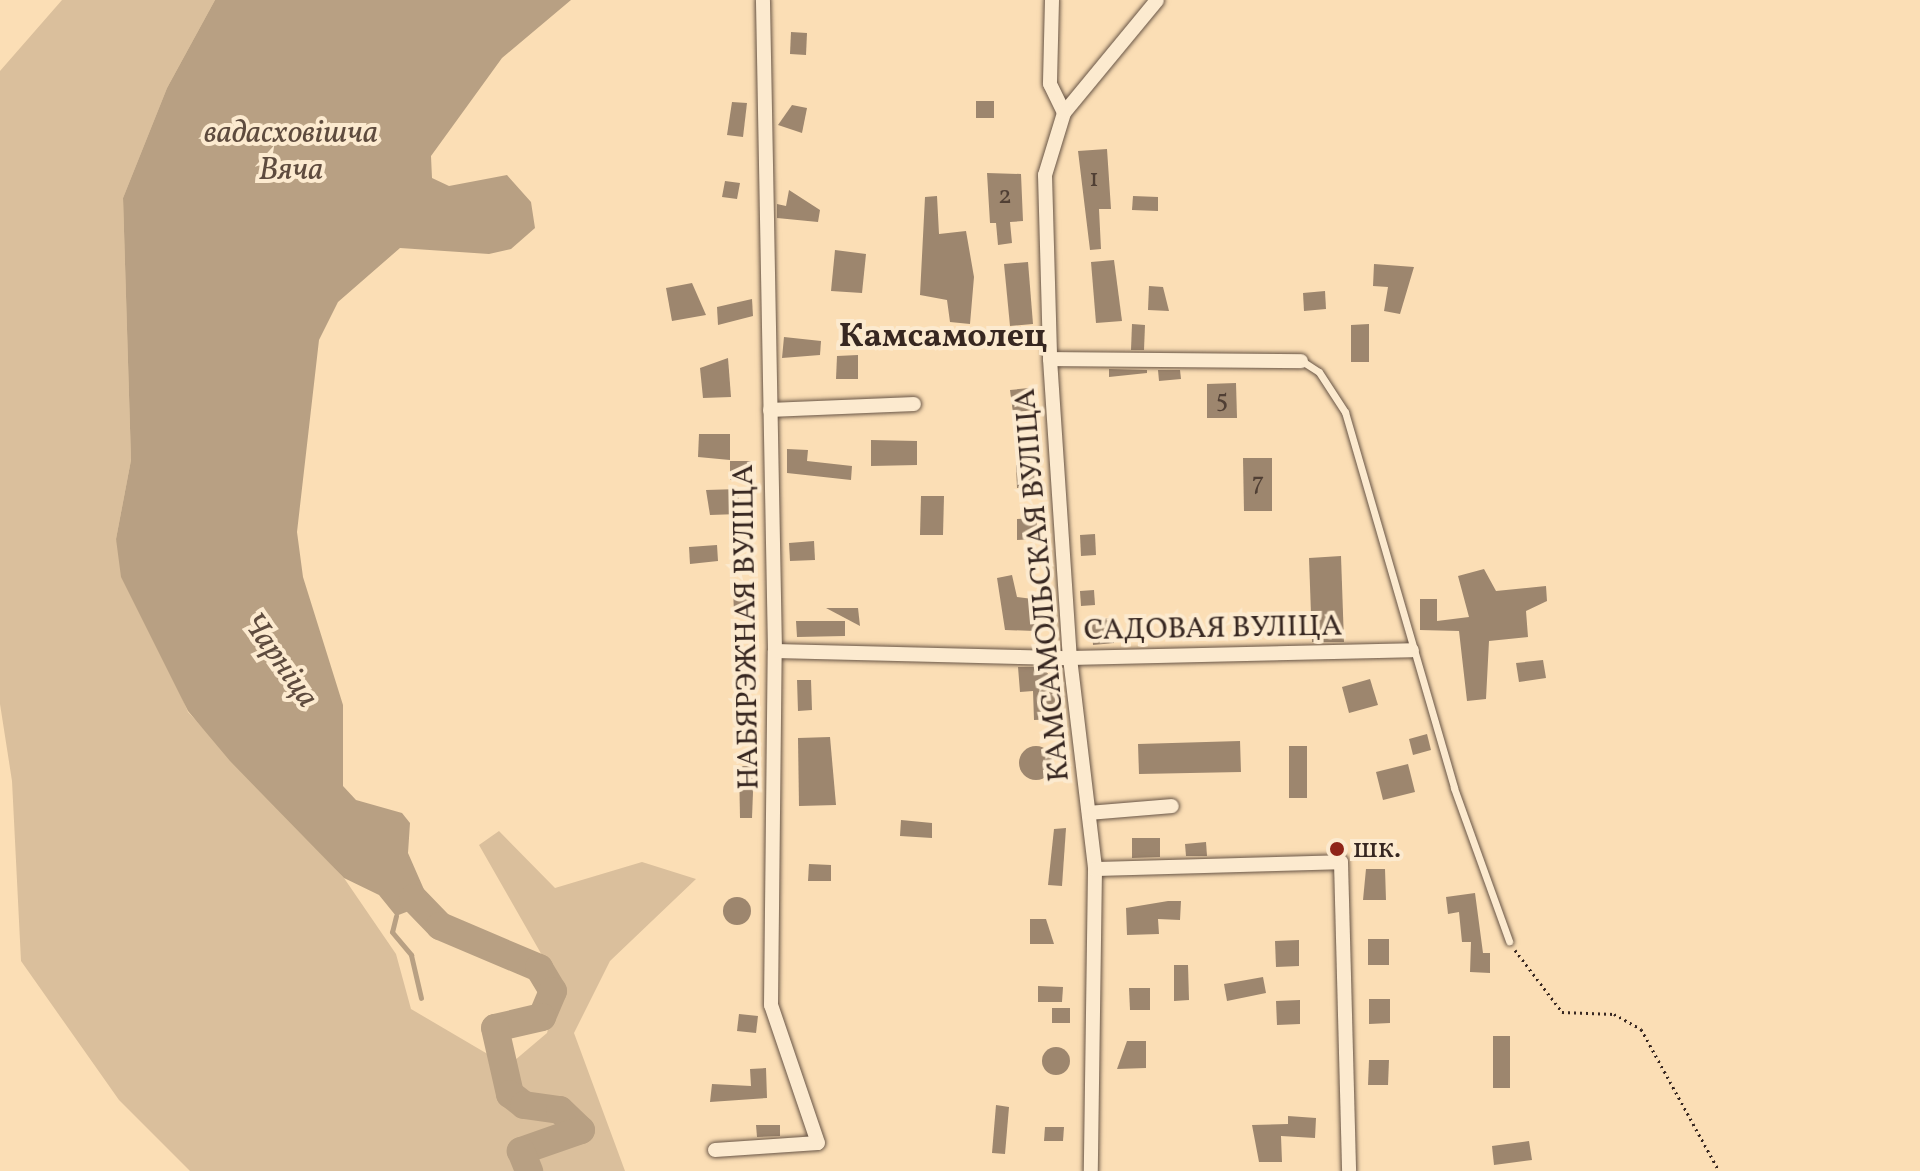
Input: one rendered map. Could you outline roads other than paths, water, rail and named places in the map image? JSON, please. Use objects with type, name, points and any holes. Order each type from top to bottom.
[{"type":"street","name":"НАБЯРЭЖНАЯ ВУЛІЦА","points":[[715,1150],[818,1143],[771,1005],[775,651],[763,0]]},
{"type":"street","points":[[1052,0],[1050,84],[1064,113],[1157,0]]},
{"type":"street","name":"КАМСАМОЛЬСКАЯ ВУЛІЦА","points":[[1064,113],[1045,175],[1050,359],[1070,658],[1095,869],[1091,1171]]},
{"type":"street","points":[[1050,359],[1301,361]]},
{"type":"street","points":[[770,410],[914,404]]},
{"type":"street","name":"САДОВАЯ ВУЛІЦА","points":[[775,651],[1070,658],[1412,650]]},
{"type":"street","points":[[1089,813],[1172,806]]},
{"type":"street","points":[[1095,869],[1341,862],[1349,1171]]},
{"type":"lane","points":[[1301,361],[1319,372],[1345,412],[1412,650],[1509,941]]},
{"type":"water","name":"вадасховішча Вяча","points":[[215,0],[571,0],[502,58],[431,156],[432,178],[449,186],[507,175],[531,202],[535,228],[511,249],[489,254],[400,248],[338,302],[319,340],[297,532],[303,577],[343,705],[343,786],[356,800],[402,813],[410,823],[408,853],[440,926],[414,909],[396,916],[379,895],[344,878],[230,761],[188,711],[121,577],[116,539],[131,460],[123,198],[167,88]]},
{"type":"waterway","name":"Чарніца","points":[[413,898],[440,926],[539,968],[553,991],[542,1017],[495,1028],[510,1094],[524,1105],[560,1110],[581,1130],[521,1151],[529,1171]]},
{"type":"waterway","points":[[396,916],[392,932],[411,955],[421,998]]},
{"type":"place","name":"шк.","points":[[1337,849]]},
{"type":"district","name":"Камсамолец","points":[[943,338]]}]
